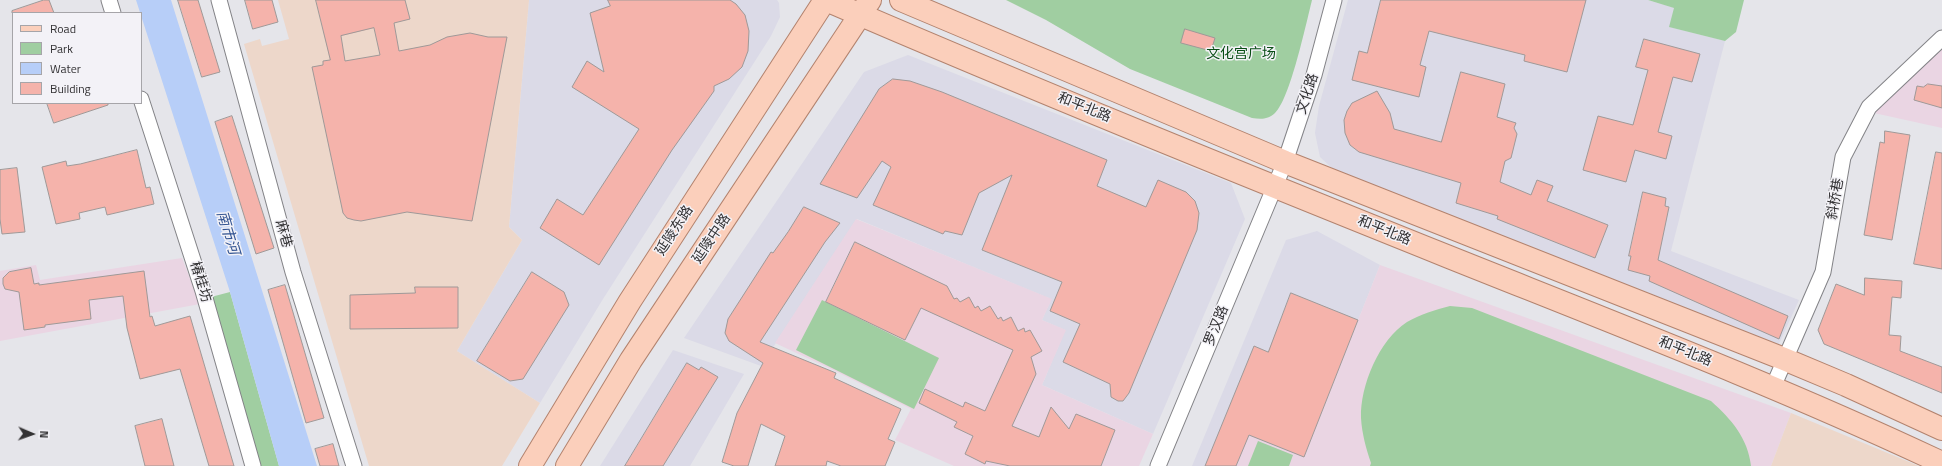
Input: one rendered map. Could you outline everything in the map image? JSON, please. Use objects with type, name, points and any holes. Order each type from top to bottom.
[{"type":"main road","name":"和平北路","points":[[825,0],[866,8],[1275,186],[1773,387],[1864,426],[1942,463]]},
{"type":"main road","name":"延陵东路","points":[[530,466],[630,301],[825,0]]},
{"type":"main road","name":"和平北路","points":[[901,0],[1285,162],[1784,359],[1846,385],[1942,429]]},
{"type":"main road","name":"延陵中路","points":[[567,466],[631,360],[866,8]]},
{"type":"street","points":[[109,0],[113,12]]},
{"type":"street","name":"麻巷","points":[[220,0],[293,272],[354,466]]},
{"type":"street","name":"文化路","points":[[1275,186],[1285,162],[1314,75],[1334,0]]},
{"type":"street","name":"斜桥巷","points":[[1773,387],[1823,272],[1844,157],[1869,107],[1942,38]]},
{"type":"street","name":"椿桂坊","points":[[142,102],[195,265],[253,466]]},
{"type":"street","name":"罗汉路","points":[[1158,466],[1275,186]]},
{"type":"shaded area","points":[[278,0],[529,0],[509,227],[522,240],[457,351],[540,403],[502,466],[369,466],[244,44],[260,39],[262,46],[289,39]]},
{"type":"shaded area","points":[[529,0],[777,0],[779,3],[780,17],[771,36],[603,299],[540,403],[457,351],[522,240],[509,227]]},
{"type":"shaded area","points":[[1348,0],[1648,0],[1675,8],[1670,27],[1725,41],[1671,251],[1799,300],[1777,348],[1336,172],[1320,157],[1315,133],[1319,106]]},
{"type":"shaded area","points":[[1942,46],[1942,128],[1874,113]]},
{"type":"shaded area","points":[[908,55],[1231,183],[1245,219],[1153,434],[1042,385],[1065,330],[1042,320],[1051,299],[857,219],[761,366],[684,338],[864,72]]},
{"type":"shaded area","points":[[856,219],[1052,299],[1042,320],[1066,330],[1042,385],[1153,434],[1139,466],[954,466],[895,440],[911,409],[775,343]]},
{"type":"shaded area","points":[[1317,231],[1380,265],[1304,457],[1236,466],[1192,466],[1286,240]]},
{"type":"shaded area","points":[[182,258],[200,304],[0,341],[0,271],[36,265],[40,280]]},
{"type":"shaded area","points":[[1380,265],[1791,413],[1771,466],[1236,466],[1249,435],[1304,456]]},
{"type":"shaded area","points":[[673,350],[744,374],[690,466],[600,466]]},
{"type":"shaded area","points":[[1791,413],[1919,466],[1771,466]]},
{"type":"green space","name":"文化宫广场","points":[[1006,0],[1312,0],[1292,77],[1281,105],[1270,117],[1261,119],[1252,118],[1130,69],[1046,20]]},
{"type":"green space","points":[[1648,0],[1744,0],[1736,32],[1725,41],[1669,27],[1674,8]]},
{"type":"green space","points":[[230,292],[279,466],[259,466],[211,297]]},
{"type":"green space","points":[[822,300],[939,358],[914,409],[796,350]]},
{"type":"green space","points":[[1450,306],[1472,308],[1711,401],[1732,422],[1742,438],[1751,466],[1370,466],[1371,463],[1364,441],[1361,418],[1364,392],[1373,365],[1388,340],[1407,322],[1423,314]]},
{"type":"green space","points":[[1258,441],[1293,455],[1289,466],[1248,466]]},
{"type":"water","name":"南市河","points":[[136,0],[171,0],[317,466],[279,466],[230,292],[142,19],[142,12],[140,12]]},
{"type":"building","points":[[44,0],[49,0],[54,12],[12,12]]},
{"type":"building","points":[[178,0],[198,0],[220,72],[202,77]]},
{"type":"building","points":[[245,0],[272,0],[278,22],[253,29]]},
{"type":"building","points":[[316,0],[405,0],[410,19],[394,23],[399,51],[430,45],[447,37],[470,33],[488,37],[507,37],[472,221],[407,212],[361,221],[347,218],[343,213],[312,67],[323,65],[323,61],[330,60]],"holes":[[[374,28],[380,55],[345,61],[341,36]]]},
{"type":"building","points":[[608,0],[730,0],[736,4],[745,15],[749,31],[748,51],[742,67],[729,79],[714,86],[714,91],[672,150],[599,265],[540,228],[557,199],[583,215],[639,129],[572,87],[587,61],[604,72],[590,13],[610,6]]},
{"type":"building","points":[[1381,0],[1586,0],[1567,72],[1524,61],[1525,55],[1429,31],[1420,65],[1426,67],[1419,97],[1352,80],[1359,51],[1367,53]]},
{"type":"building","points":[[1185,29],[1215,38],[1211,51],[1181,43]]},
{"type":"building","points":[[1644,39],[1700,54],[1692,82],[1673,77],[1658,132],[1672,136],[1666,159],[1635,150],[1626,182],[1583,170],[1598,116],[1633,125],[1648,70],[1636,67]]},
{"type":"building","points":[[1461,72],[1505,84],[1497,117],[1516,123],[1514,128],[1517,134],[1511,158],[1505,161],[1500,182],[1531,195],[1537,180],[1553,186],[1547,201],[1608,225],[1595,258],[1497,219],[1498,216],[1456,203],[1461,183],[1359,152],[1350,145],[1345,133],[1344,120],[1347,111],[1352,103],[1377,91],[1390,113],[1394,129],[1441,142]]},
{"type":"building","points":[[893,79],[910,81],[942,92],[1107,160],[1097,186],[1146,207],[1158,180],[1186,192],[1195,201],[1199,213],[1197,230],[1129,393],[1123,401],[1118,401],[1111,397],[1110,384],[1063,362],[1080,324],[1050,311],[1062,282],[982,250],[1012,175],[979,193],[962,235],[945,231],[943,234],[873,205],[891,167],[882,161],[857,198],[820,184],[879,89]]},
{"type":"building","points":[[1928,84],[1942,86],[1942,108],[1914,100],[1917,86],[1923,87]]},
{"type":"building","points":[[47,104],[108,104],[108,105],[54,123]]},
{"type":"building","points":[[232,116],[274,248],[256,254],[215,122]]},
{"type":"building","points":[[1885,131],[1910,135],[1892,240],[1864,235],[1880,142],[1884,143]]},
{"type":"building","points":[[137,150],[146,188],[150,187],[154,204],[107,215],[105,207],[79,213],[80,219],[56,224],[42,167],[66,161],[67,166],[80,164]]},
{"type":"building","points":[[1936,152],[1942,153],[1942,269],[1914,264]]},
{"type":"building","points":[[17,168],[25,232],[2,234],[0,219],[0,170]]},
{"type":"building","points":[[1643,192],[1666,198],[1665,206],[1669,207],[1658,260],[1788,316],[1779,339],[1649,281],[1650,276],[1628,270],[1631,256],[1629,256]]},
{"type":"building","points":[[804,207],[840,223],[825,242],[760,342],[836,373],[834,378],[901,409],[888,439],[895,442],[885,466],[841,466],[827,461],[826,466],[775,466],[785,436],[761,424],[748,466],[734,466],[722,462],[737,413],[763,363],[729,341],[725,333],[728,319],[771,252],[773,253]]},
{"type":"building","points":[[855,242],[947,286],[954,299],[957,298],[960,302],[969,297],[975,308],[978,306],[981,311],[990,306],[998,319],[1001,317],[1003,321],[1011,317],[1018,331],[1024,328],[1025,332],[1030,330],[1042,351],[1031,357],[1036,374],[1012,426],[1039,437],[1051,407],[1069,429],[1076,414],[1115,430],[1101,466],[1010,466],[986,461],[985,464],[965,454],[973,436],[954,427],[957,422],[919,403],[925,389],[963,407],[965,402],[985,411],[1013,350],[921,308],[905,340],[826,302]]},
{"type":"building","points":[[31,268],[34,284],[39,283],[39,285],[144,271],[150,317],[152,316],[155,326],[190,316],[234,466],[209,466],[180,369],[140,379],[127,328],[123,296],[89,300],[91,319],[45,325],[45,327],[24,330],[19,292],[5,289],[3,278],[9,272]]},
{"type":"building","points":[[532,272],[564,292],[569,305],[523,379],[510,381],[477,361]]},
{"type":"building","points":[[1865,278],[1902,281],[1901,298],[1892,297],[1889,335],[1901,336],[1900,351],[1942,367],[1942,393],[1824,344],[1818,330],[1836,284],[1864,295]]},
{"type":"building","points":[[285,285],[324,418],[306,423],[268,290]]},
{"type":"building","points":[[415,287],[458,287],[458,328],[350,329],[350,295],[415,293]]},
{"type":"building","points":[[1291,293],[1358,320],[1304,457],[1249,435],[1236,466],[1205,466],[1254,346],[1268,352]]},
{"type":"building","points":[[687,363],[699,370],[701,367],[718,377],[663,466],[625,466]]},
{"type":"building","points":[[162,419],[174,466],[145,466],[135,426]]},
{"type":"building","points":[[333,444],[339,466],[320,466],[315,449]]}]
